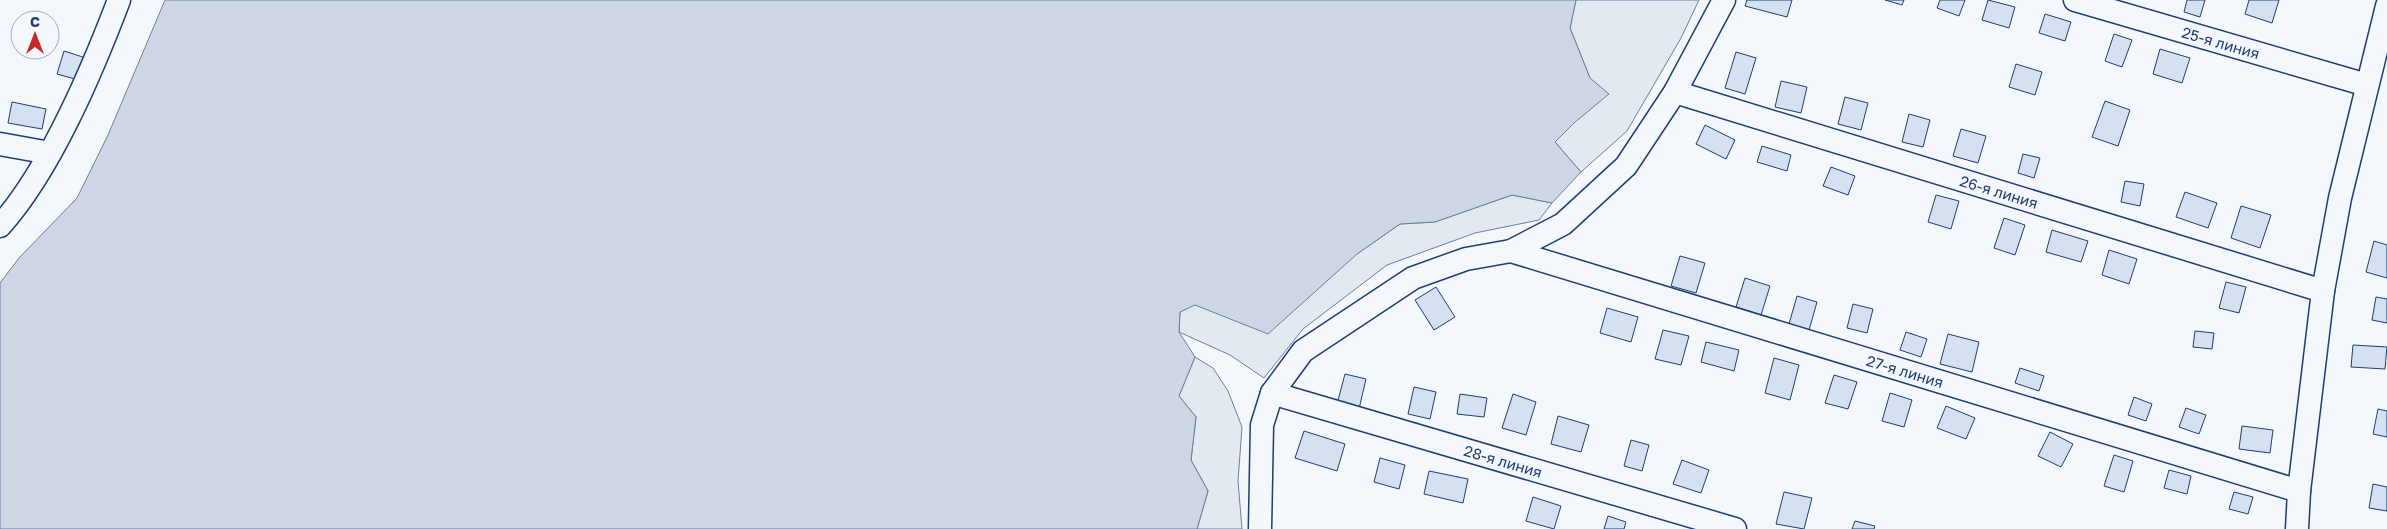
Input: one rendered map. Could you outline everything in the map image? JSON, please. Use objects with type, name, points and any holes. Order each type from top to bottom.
[{"type":"street","points":[[0,226],[17,207],[50,153],[101,48],[119,0]]},
{"type":"street","points":[[1260,529],[1262,425],[1272,393],[1303,351],[1413,278],[1466,259],[1511,251],[1563,224],[1626,166],[1675,92],[1724,0]]},
{"type":"street","name":"25-я линия","points":[[2074,0],[2367,85]]},
{"type":"street","points":[[2298,529],[2299,491],[2322,291],[2340,198],[2387,6]]},
{"type":"street","name":"26-я линия","points":[[1675,92],[2322,291]]},
{"type":"street","points":[[0,144],[50,153]]},
{"type":"street","name":"27-я линия","points":[[1511,251],[2299,491]]},
{"type":"street","name":"28-я линия","points":[[1272,393],[1735,529]]},
{"type":"shaded area","points":[[165,0],[1576,0],[1570,28],[1590,78],[1609,94],[1574,123],[1555,142],[1581,172],[1552,203],[1512,195],[1435,222],[1400,224],[1357,254],[1268,334],[1195,305],[1180,312],[1179,332],[1195,357],[1179,396],[1196,417],[1191,460],[1208,491],[1197,529],[0,529],[0,283],[19,258],[77,198],[108,135]]},
{"type":"shaded area","points":[[1576,0],[1699,0],[1681,38],[1627,131],[1581,172],[1555,142],[1574,123],[1590,78],[1570,28]]},
{"type":"shaded area","points":[[1512,195],[1552,203],[1539,220],[1475,233],[1387,265],[1303,329],[1264,378],[1230,355],[1179,332],[1180,312],[1195,304],[1211,310],[1357,254],[1400,224],[1435,222]]},
{"type":"shaded area","points":[[1195,357],[1213,368],[1228,391],[1242,427],[1238,481],[1242,529],[1197,529],[1208,491],[1191,460],[1196,417],[1179,396]]},
{"type":"building","points":[[1747,0],[1792,0],[1787,17],[1745,6]]},
{"type":"building","points":[[1885,0],[1904,0],[1902,5]]},
{"type":"building","points":[[1940,0],[1965,0],[1959,16],[1937,8]]},
{"type":"building","points":[[1988,0],[2015,7],[2009,28],[1982,20]]},
{"type":"building","points":[[2187,0],[2205,0],[2200,17],[2184,12]]},
{"type":"building","points":[[2249,0],[2279,0],[2272,23],[2245,14]]},
{"type":"building","points":[[2045,14],[2071,22],[2065,41],[2039,33]]},
{"type":"building","points":[[2114,34],[2132,40],[2122,67],[2105,61]]},
{"type":"building","points":[[2160,49],[2190,58],[2182,83],[2153,74]]},
{"type":"building","points":[[64,51],[89,59],[82,81],[57,74]]},
{"type":"building","points":[[1736,52],[1756,58],[1745,94],[1725,88]]},
{"type":"building","points":[[2016,64],[2042,72],[2035,95],[2009,87]]},
{"type":"building","points":[[1781,81],[1807,87],[1801,113],[1775,107]]},
{"type":"building","points":[[1845,97],[1868,103],[1861,130],[1838,124]]},
{"type":"building","points":[[2105,101],[2130,110],[2118,146],[2092,137]]},
{"type":"building","points":[[12,102],[46,109],[42,129],[8,123]]},
{"type":"building","points":[[1909,114],[1930,120],[1923,147],[1902,142]]},
{"type":"building","points":[[1705,125],[1735,140],[1726,159],[1696,144]]},
{"type":"building","points":[[1961,129],[1986,136],[1978,163],[1953,156]]},
{"type":"building","points":[[1762,146],[1791,155],[1787,171],[1757,162]]},
{"type":"building","points":[[2023,154],[2040,158],[2034,178],[2018,173]]},
{"type":"building","points":[[1831,167],[1855,176],[1848,195],[1823,186]]},
{"type":"building","points":[[2125,181],[2144,184],[2140,206],[2121,202]]},
{"type":"building","points":[[2185,192],[2217,203],[2208,228],[2176,217]]},
{"type":"building","points":[[1936,195],[1959,201],[1951,229],[1928,222]]},
{"type":"building","points":[[2241,206],[2271,215],[2260,248],[2231,238]]},
{"type":"building","points":[[2004,218],[2025,225],[2015,255],[1994,248]]},
{"type":"building","points":[[2052,230],[2088,241],[2081,262],[2046,252]]},
{"type":"building","points":[[2374,241],[2387,245],[2387,278],[2366,272]]},
{"type":"building","points":[[2109,250],[2137,259],[2129,284],[2102,275]]},
{"type":"building","points":[[1680,256],[1705,263],[1696,293],[1671,286]]},
{"type":"building","points":[[1745,278],[1770,286],[1761,315],[1736,307]]},
{"type":"building","points":[[2226,282],[2246,287],[2239,313],[2219,308]]},
{"type":"building","points":[[1436,287],[1455,317],[1434,330],[1415,300]]},
{"type":"building","points":[[1797,296],[1817,302],[1809,330],[1789,324]]},
{"type":"building","points":[[2376,297],[2387,299],[2387,323],[2372,320]]},
{"type":"building","points":[[1853,304],[1873,309],[1867,333],[1847,328]]},
{"type":"building","points":[[1607,308],[1638,317],[1631,342],[1600,333]]},
{"type":"building","points":[[1663,330],[1689,336],[1681,365],[1655,359]]},
{"type":"building","points":[[2195,331],[2214,333],[2212,349],[2193,347]]},
{"type":"building","points":[[1906,332],[1927,339],[1921,357],[1900,350]]},
{"type":"building","points":[[1948,334],[1979,342],[1972,372],[1940,364]]},
{"type":"building","points":[[1706,342],[1739,350],[1734,371],[1701,362]]},
{"type":"building","points":[[2353,345],[2387,347],[2385,369],[2351,367]]},
{"type":"building","points":[[1774,358],[1799,365],[1790,400],[1765,393]]},
{"type":"building","points":[[2020,368],[2044,376],[2039,391],[2015,383]]},
{"type":"building","points":[[1345,374],[1366,379],[1359,409],[1337,404]]},
{"type":"building","points":[[1834,375],[1857,382],[1848,409],[1825,403]]},
{"type":"building","points":[[1414,387],[1436,392],[1430,419],[1408,414]]},
{"type":"building","points":[[1890,393],[1912,400],[1904,427],[1882,421]]},
{"type":"building","points":[[1460,394],[1487,398],[1484,417],[1457,414]]},
{"type":"building","points":[[1513,394],[1536,402],[1526,435],[1502,428]]},
{"type":"building","points":[[2134,397],[2152,404],[2146,421],[2128,415]]},
{"type":"building","points":[[1946,406],[1975,418],[1966,439],[1937,428]]},
{"type":"building","points":[[2186,408],[2206,415],[2199,434],[2179,427]]},
{"type":"building","points":[[2378,409],[2387,411],[2387,437],[2373,434]]},
{"type":"building","points":[[1558,416],[1589,425],[1581,452],[1551,444]]},
{"type":"building","points":[[2242,426],[2273,430],[2270,453],[2239,449]]},
{"type":"building","points":[[1304,431],[1345,444],[1337,471],[1295,458]]},
{"type":"building","points":[[2050,432],[2073,444],[2061,467],[2038,456]]},
{"type":"building","points":[[1631,440],[1649,445],[1642,471],[1624,466]]},
{"type":"building","points":[[2114,455],[2133,461],[2124,492],[2104,486]]},
{"type":"building","points":[[1380,458],[1405,465],[1399,489],[1374,482]]},
{"type":"building","points":[[1682,460],[1709,470],[1701,493],[1673,484]]},
{"type":"building","points":[[2169,470],[2191,476],[2187,494],[2164,488]]},
{"type":"building","points":[[1429,471],[1468,479],[1463,503],[1424,494]]},
{"type":"building","points":[[2373,484],[2387,487],[2387,511],[2369,508]]},
{"type":"building","points":[[1784,492],[1812,498],[1804,529],[1776,524]]},
{"type":"building","points":[[2234,492],[2253,497],[2248,514],[2229,509]]},
{"type":"building","points":[[1533,497],[1561,506],[1554,529],[1526,521]]},
{"type":"building","points":[[1608,516],[1626,522],[1624,529],[1604,529]]},
{"type":"building","points":[[1855,521],[1875,526],[1874,529],[1852,529]]}]
